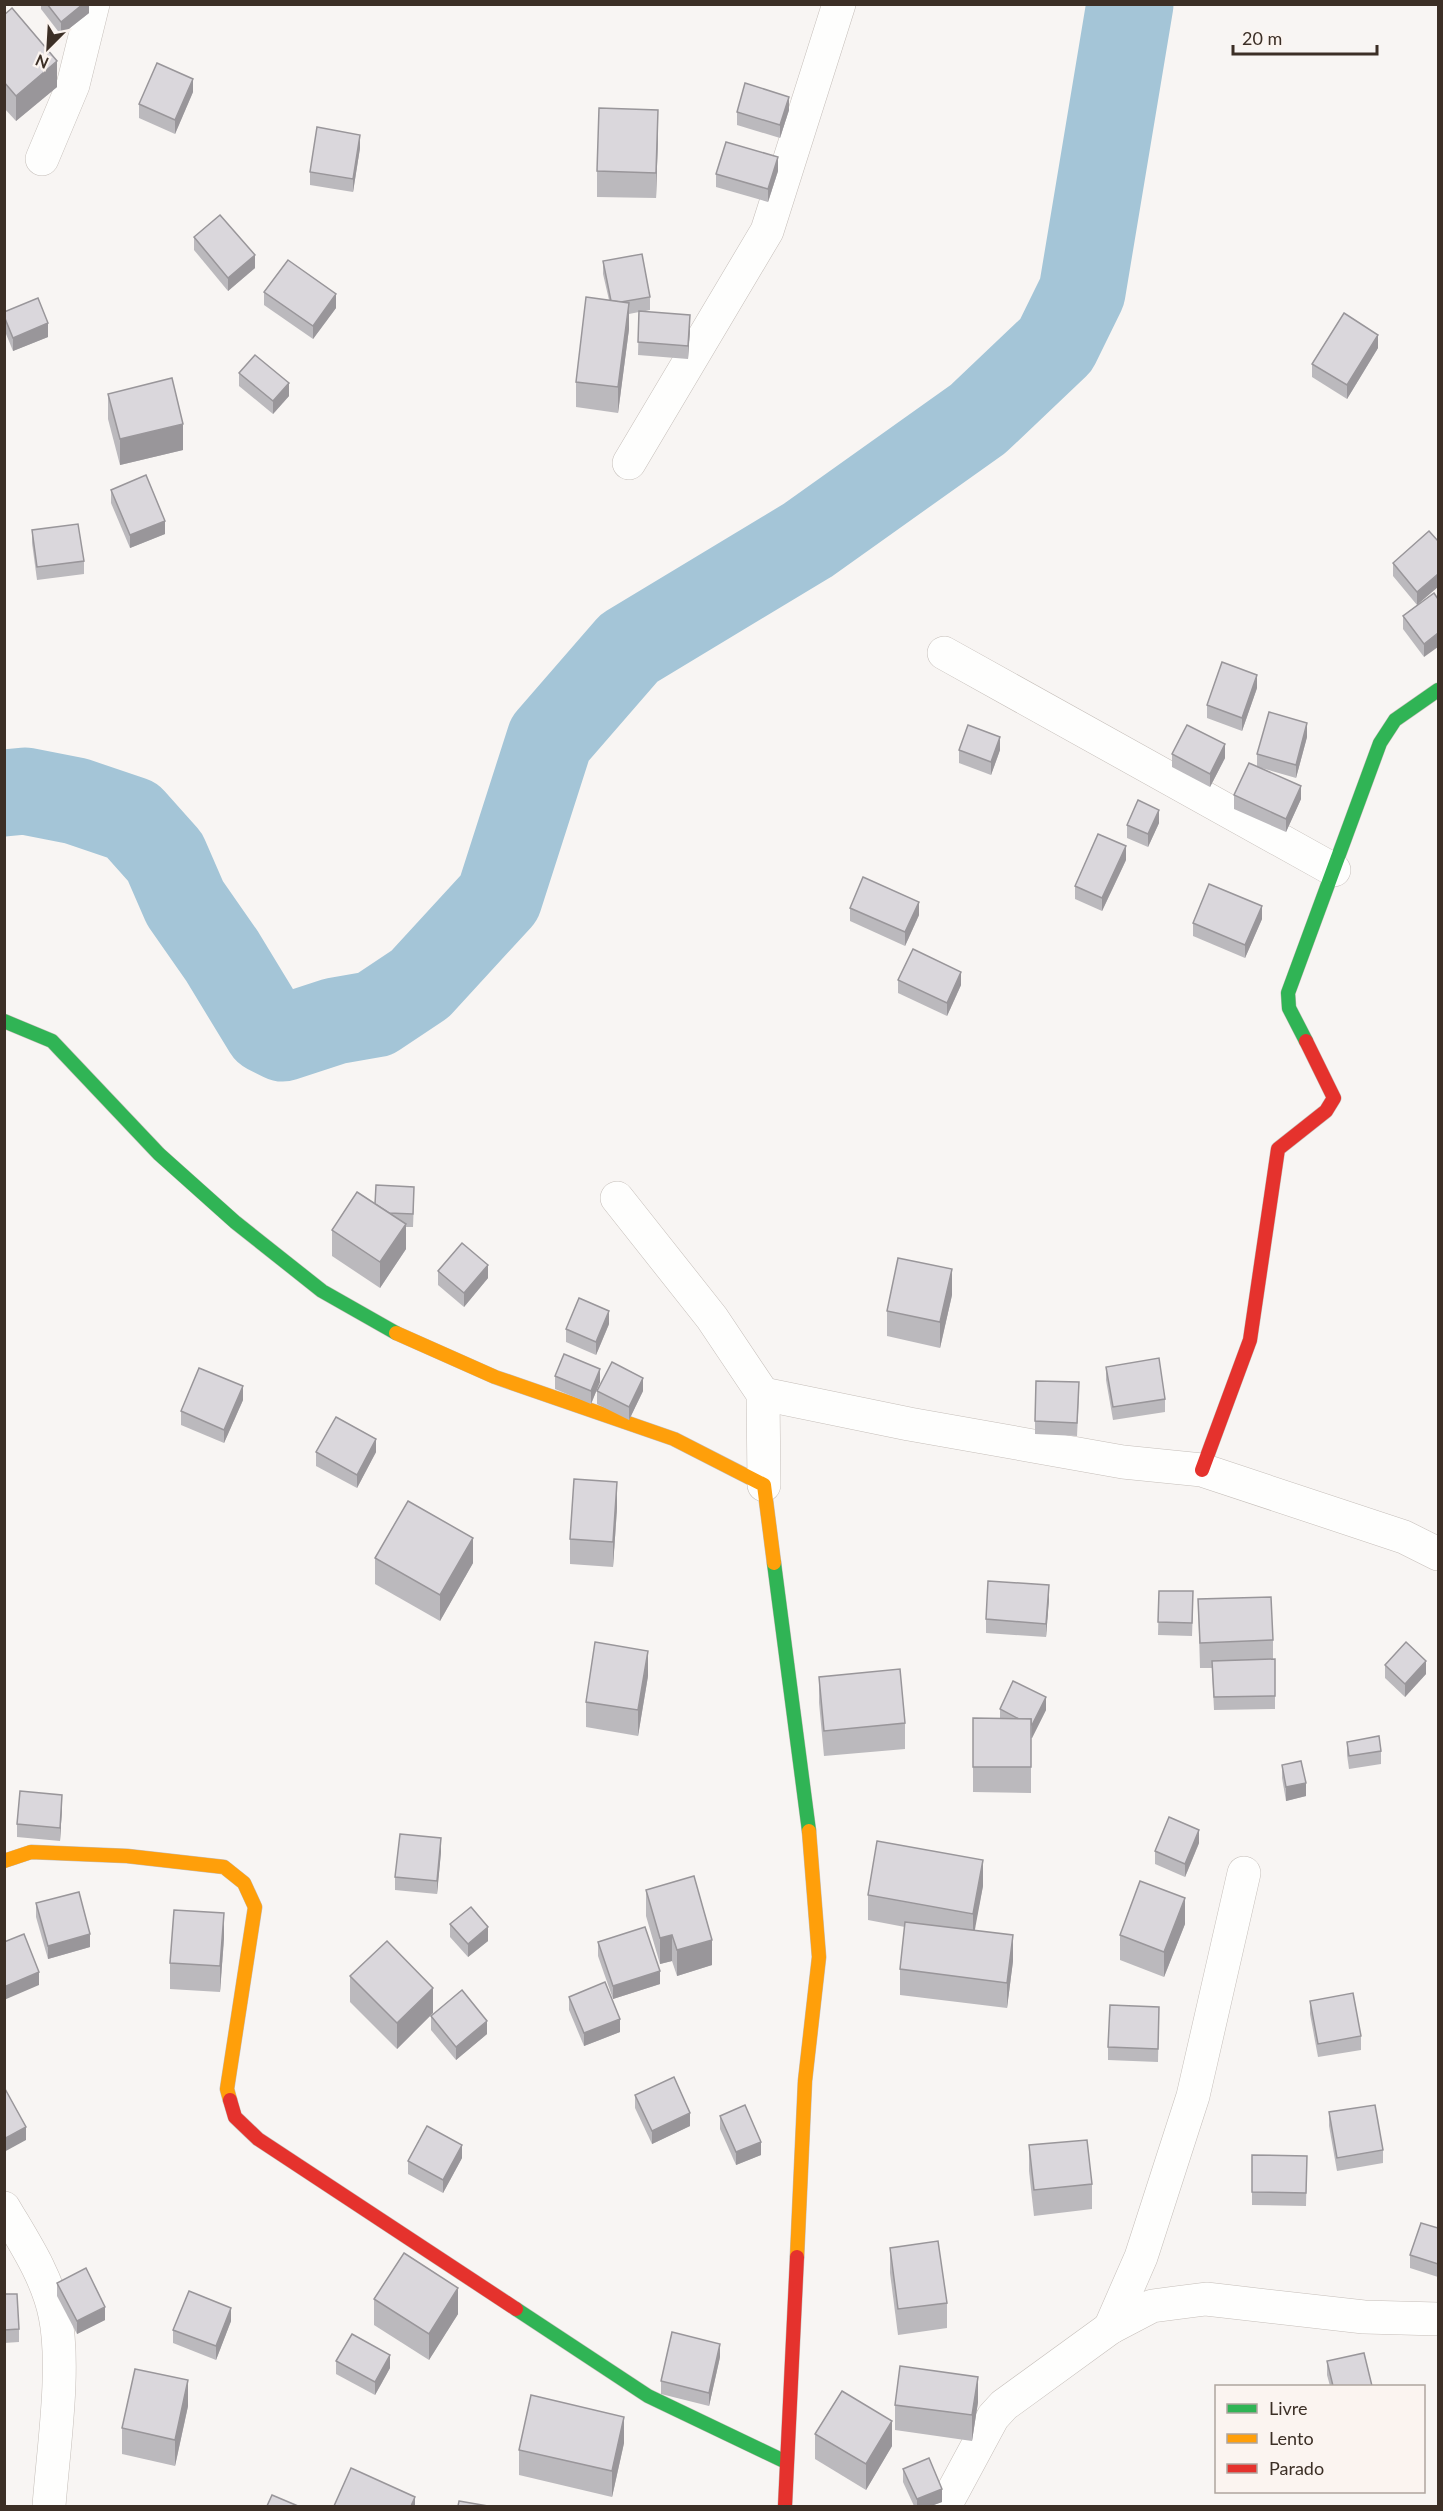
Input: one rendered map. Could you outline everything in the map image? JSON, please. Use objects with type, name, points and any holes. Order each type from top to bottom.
[{"type":"street","points":[[42,159],[74,85],[93,4]]},
{"type":"street","points":[[629,463],[767,231],[839,4]]},
{"type":"street","points":[[944,653],[1334,870]]},
{"type":"street","points":[[1202,1470],[1250,1340],[1278,1149],[1286,1138],[1327,1112],[1334,1098],[1289,1008],[1288,993],[1380,743],[1395,720],[1438,690]]},
{"type":"street","points":[[4,1021],[52,1041],[159,1154],[236,1222],[322,1291],[417,1343],[495,1377],[674,1439],[764,1485]]},
{"type":"street","points":[[616,1198],[712,1318],[763,1394],[764,1485],[811,1849],[819,1957],[805,2081],[785,2506]]},
{"type":"street","points":[[763,1394],[909,1424],[1100,1458],[1202,1470],[1404,1537],[1438,1554]]},
{"type":"street","points":[[4,1861],[31,1852],[128,1856],[224,1867],[244,1883],[255,1907],[226,2089],[236,2117],[258,2139],[648,2396],[786,2462]]},
{"type":"street","points":[[1110,2328],[1141,2257],[1193,2096],[1244,1873]]},
{"type":"street","points":[[4,2208],[39,2268],[55,2315],[58,2364],[49,2506]]},
{"type":"street","points":[[945,2506],[993,2417],[1004,2405],[1110,2328],[1152,2306],[1206,2299],[1364,2317],[1438,2319]]},
{"type":"building","points":[[47,4],[83,4],[61,22]]},
{"type":"building","points":[[12,8],[57,61],[16,96],[4,82],[4,15]]},
{"type":"building","points":[[157,63],[193,79],[175,120],[139,104]]},
{"type":"building","points":[[745,83],[789,97],[780,125],[737,112]]},
{"type":"building","points":[[599,108],[658,110],[656,173],[597,171]]},
{"type":"building","points":[[317,127],[360,135],[353,179],[310,172]]},
{"type":"building","points":[[726,142],[778,157],[768,189],[716,174]]},
{"type":"building","points":[[220,215],[255,255],[228,278],[194,237]]},
{"type":"building","points":[[642,254],[650,297],[621,302],[611,301],[603,261]]},
{"type":"building","points":[[288,260],[336,294],[313,326],[264,292]]},
{"type":"building","points":[[586,297],[629,303],[618,387],[576,382]]},
{"type":"building","points":[[38,298],[48,323],[13,338],[4,312]]},
{"type":"building","points":[[639,311],[690,315],[688,346],[638,342]]},
{"type":"building","points":[[1344,313],[1378,335],[1347,385],[1312,364]]},
{"type":"building","points":[[255,355],[289,383],[273,401],[239,373]]},
{"type":"building","points":[[172,378],[183,424],[120,439],[108,394]]},
{"type":"building","points":[[146,475],[165,521],[130,535],[111,490]]},
{"type":"building","points":[[78,524],[84,561],[37,567],[32,530]]},
{"type":"building","points":[[1429,531],[1438,541],[1438,574],[1417,592],[1393,563]]},
{"type":"building","points":[[1434,593],[1438,599],[1438,633],[1424,644],[1403,616]]},
{"type":"building","points":[[1222,662],[1257,675],[1242,718],[1207,705]]},
{"type":"building","points":[[1269,712],[1307,723],[1296,765],[1257,754]]},
{"type":"building","points":[[968,725],[1000,737],[991,762],[959,750]]},
{"type":"building","points":[[1187,725],[1225,744],[1210,774],[1172,754]]},
{"type":"building","points":[[1249,763],[1301,786],[1286,819],[1234,795]]},
{"type":"building","points":[[1138,800],[1159,810],[1148,834],[1127,825]]},
{"type":"building","points":[[1098,834],[1126,846],[1102,898],[1075,886]]},
{"type":"building","points":[[863,877],[919,902],[905,932],[850,908]]},
{"type":"building","points":[[1209,884],[1262,906],[1245,945],[1193,923]]},
{"type":"building","points":[[913,949],[961,972],[947,1003],[898,980]]},
{"type":"building","points":[[376,1185],[414,1187],[413,1214],[389,1213],[375,1204]]},
{"type":"building","points":[[357,1192],[406,1224],[380,1262],[332,1230]]},
{"type":"building","points":[[462,1243],[488,1265],[464,1293],[438,1271]]},
{"type":"building","points":[[898,1258],[952,1269],[940,1322],[887,1311]]},
{"type":"building","points":[[579,1298],[609,1311],[596,1342],[566,1329]]},
{"type":"building","points":[[564,1354],[600,1369],[591,1391],[555,1376]]},
{"type":"building","points":[[1159,1358],[1165,1399],[1113,1407],[1106,1367]]},
{"type":"building","points":[[612,1362],[643,1378],[629,1407],[597,1391]]},
{"type":"building","points":[[199,1368],[243,1386],[224,1430],[181,1411]]},
{"type":"building","points":[[1036,1381],[1079,1382],[1077,1423],[1035,1421]]},
{"type":"building","points":[[336,1417],[376,1439],[357,1475],[316,1452]]},
{"type":"building","points":[[574,1479],[617,1482],[613,1542],[570,1539]]},
{"type":"building","points":[[408,1501],[473,1538],[440,1595],[375,1558]]},
{"type":"building","points":[[988,1581],[1049,1585],[1046,1624],[986,1619]]},
{"type":"building","points":[[1159,1591],[1193,1591],[1192,1623],[1158,1622]]},
{"type":"building","points":[[1271,1597],[1273,1640],[1200,1643],[1198,1599]]},
{"type":"building","points":[[595,1642],[648,1651],[638,1710],[586,1702]]},
{"type":"building","points":[[1406,1642],[1426,1661],[1405,1684],[1385,1665]]},
{"type":"building","points":[[1275,1659],[1275,1696],[1214,1697],[1212,1661]]},
{"type":"building","points":[[900,1669],[905,1723],[824,1731],[819,1677]]},
{"type":"building","points":[[1013,1681],[1046,1697],[1032,1725],[1031,1719],[1019,1719],[1000,1709]]},
{"type":"building","points":[[973,1718],[1031,1719],[1031,1767],[973,1767]]},
{"type":"building","points":[[1379,1736],[1381,1751],[1349,1756],[1347,1742]]},
{"type":"building","points":[[1301,1761],[1306,1783],[1286,1787],[1282,1765]]},
{"type":"building","points":[[20,1791],[62,1795],[60,1828],[17,1824]]},
{"type":"building","points":[[1169,1817],[1199,1830],[1185,1864],[1155,1851]]},
{"type":"building","points":[[400,1834],[441,1838],[437,1881],[395,1877]]},
{"type":"building","points":[[877,1841],[983,1860],[973,1914],[868,1895]]},
{"type":"building","points":[[694,1876],[712,1940],[677,1950],[672,1935],[660,1938],[646,1890]]},
{"type":"building","points":[[1140,1881],[1185,1898],[1164,1952],[1120,1935]]},
{"type":"building","points":[[79,1892],[90,1934],[48,1946],[36,1903]]},
{"type":"building","points":[[471,1907],[488,1927],[468,1944],[450,1924]]},
{"type":"building","points":[[174,1910],[224,1913],[220,1966],[170,1963]]},
{"type":"building","points":[[905,1922],[1013,1935],[1007,1983],[900,1969]]},
{"type":"building","points":[[645,1927],[660,1971],[613,1986],[598,1942]]},
{"type":"building","points":[[24,1934],[39,1972],[4,1987],[4,1942]]},
{"type":"building","points":[[387,1941],[433,1988],[397,2023],[350,1976]]},
{"type":"building","points":[[605,1982],[620,2019],[584,2033],[569,1997]]},
{"type":"building","points":[[462,1990],[487,2021],[456,2047],[431,2016]]},
{"type":"building","points":[[1353,1993],[1361,2036],[1318,2044],[1310,2001]]},
{"type":"building","points":[[1110,2005],[1159,2007],[1158,2049],[1108,2047]]},
{"type":"building","points":[[674,2077],[690,2113],[652,2131],[635,2095]]},
{"type":"building","points":[[4,2087],[26,2127],[4,2139]]},
{"type":"building","points":[[745,2105],[761,2142],[736,2152],[720,2116]]},
{"type":"building","points":[[1375,2105],[1383,2150],[1337,2158],[1329,2112]]},
{"type":"building","points":[[427,2126],[462,2145],[443,2180],[408,2161]]},
{"type":"building","points":[[1087,2140],[1092,2184],[1034,2190],[1029,2145]]},
{"type":"building","points":[[1252,2155],[1307,2156],[1306,2193],[1252,2192]]},
{"type":"building","points":[[1421,2223],[1438,2228],[1438,2264],[1410,2255]]},
{"type":"building","points":[[938,2241],[947,2303],[898,2309],[890,2248]]},
{"type":"building","points":[[404,2253],[458,2288],[429,2334],[374,2299]]},
{"type":"building","points":[[86,2268],[105,2307],[77,2321],[57,2283]]},
{"type":"building","points":[[189,2291],[231,2308],[216,2346],[173,2330]]},
{"type":"building","points":[[4,2294],[17,2294],[19,2329],[4,2330]]},
{"type":"building","points":[[672,2332],[720,2344],[709,2393],[661,2381]]},
{"type":"building","points":[[352,2334],[390,2355],[375,2382],[336,2361]]},
{"type":"building","points":[[1364,2353],[1372,2385],[1333,2385],[1327,2361]]},
{"type":"building","points":[[900,2366],[978,2377],[972,2415],[895,2405]]},
{"type":"building","points":[[135,2369],[188,2380],[175,2440],[122,2428]]},
{"type":"building","points":[[842,2391],[892,2421],[866,2464],[815,2434]]},
{"type":"building","points":[[531,2395],[624,2417],[612,2471],[519,2450]]},
{"type":"building","points":[[929,2458],[942,2489],[917,2499],[903,2469]]},
{"type":"building","points":[[351,2468],[415,2497],[411,2506],[334,2506]]},
{"type":"building","points":[[272,2495],[298,2506],[267,2506]]},
{"type":"building","points":[[459,2501],[488,2506],[458,2506]]},
{"type":"waterway","points":[[4,793],[25,791],[76,801],[132,820],[165,857],[185,903],[222,956],[267,1030],[283,1038],[335,1021],[375,1014],[420,984],[499,898],[550,739],[629,648],[808,540],[978,419],[1056,345],[1082,292],[1130,4]]},
{"type":"traffic: fast","points":[[1306,1041],[1289,1008],[1288,993],[1380,743],[1395,720],[1438,690]]},
{"type":"traffic: fast","points":[[4,1021],[52,1041],[159,1154],[235,1222],[322,1291],[396,1333]]},
{"type":"traffic: fast","points":[[774,1563],[809,1831]]},
{"type":"traffic: fast","points":[[516,2309],[648,2396],[786,2462]]},
{"type":"traffic: slow","points":[[396,1333],[495,1377],[674,1439],[764,1485],[774,1563]]},
{"type":"traffic: slow","points":[[797,2257],[805,2081],[819,1957],[809,1831]]},
{"type":"traffic: slow","points":[[4,1861],[31,1852],[127,1856],[224,1867],[244,1883],[255,1907],[227,2089],[230,2100]]},
{"type":"traffic: jam","points":[[1202,1470],[1250,1340],[1278,1149],[1326,1111],[1334,1098],[1306,1041]]},
{"type":"traffic: jam","points":[[230,2100],[235,2117],[258,2139],[516,2309]]},
{"type":"traffic: jam","points":[[785,2506],[797,2257]]}]
